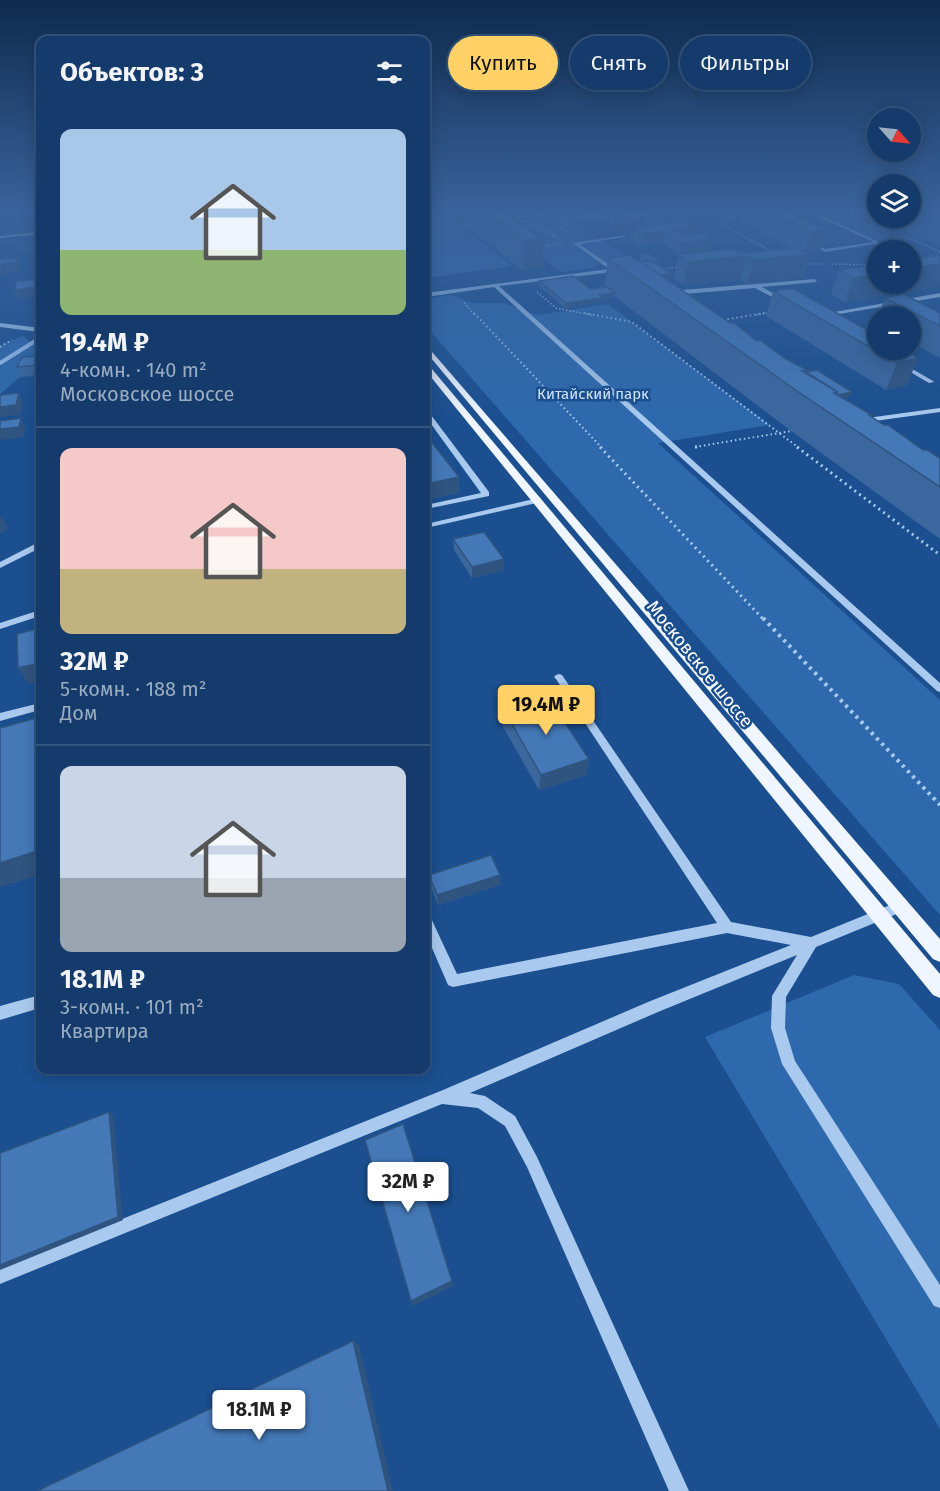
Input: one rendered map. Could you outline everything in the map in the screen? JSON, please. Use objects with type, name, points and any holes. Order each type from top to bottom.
[{"type":"main road","name":"Московское шоссе","points":[[430,352],[940,953]]},
{"type":"main road","name":"Московское шоссе","points":[[430,370],[940,989]]},
{"type":"street","points":[[430,294],[536,280]]},
{"type":"street","points":[[661,294],[815,281]]},
{"type":"street","points":[[495,285],[940,689]]},
{"type":"street","points":[[756,286],[786,302]]},
{"type":"street","points":[[825,321],[816,315],[940,295]]},
{"type":"street","points":[[881,304],[885,306]]},
{"type":"street","points":[[0,325],[36,330]]},
{"type":"street","points":[[893,360],[931,382]]},
{"type":"street","points":[[847,423],[940,410]]},
{"type":"street","points":[[430,417],[486,494],[430,506]]},
{"type":"street","points":[[430,525],[538,500]]},
{"type":"street","points":[[0,565],[36,547]]},
{"type":"street","points":[[0,626],[36,614]]},
{"type":"street","points":[[559,677],[727,927]]},
{"type":"street","points":[[0,717],[36,708]]},
{"type":"street","points":[[0,1276],[442,1097],[900,907]]},
{"type":"street","points":[[430,929],[453,981],[727,927],[811,943]]},
{"type":"street","points":[[811,943],[779,996],[778,1028],[789,1064],[940,1300]]},
{"type":"street","points":[[0,1013],[36,1003]]},
{"type":"street","points":[[442,1097],[480,1101],[510,1121],[532,1162],[679,1491]]},
{"type":"path","points":[[525,281],[556,308],[632,322],[940,555]]},
{"type":"path","points":[[453,291],[940,805]]},
{"type":"path","points":[[716,321],[773,312]]},
{"type":"path","points":[[676,450],[792,431]]},
{"type":"green space","name":"Китайский парк","points":[[451,295],[473,303],[503,303],[538,315],[608,304],[770,425],[658,443],[940,700],[940,915],[430,331],[430,298]]},
{"type":"green space","points":[[23,336],[36,346],[36,364],[0,394],[0,345]]},
{"type":"green space","points":[[854,975],[899,984],[940,1030],[940,1429],[705,1037]]},
{"type":"building","points":[[36,280],[36,287],[14,290],[17,281]]},
{"type":"building","points":[[578,280],[591,289],[607,287],[615,293],[599,295],[602,298],[566,303],[539,281]]},
{"type":"building","points":[[639,280],[667,280],[730,323],[734,323],[757,341],[760,340],[786,359],[807,370],[802,371],[838,392],[834,393],[872,415],[869,415],[884,425],[888,425],[923,450],[940,458],[940,487],[803,395]]},
{"type":"building","points":[[792,288],[867,330],[867,346],[773,291]]},
{"type":"building","points":[[903,294],[940,313],[940,326],[921,316],[921,306],[901,306],[885,298]]},
{"type":"building","points":[[36,356],[36,365],[17,367],[22,357]]},
{"type":"building","points":[[892,360],[910,360],[897,363]]},
{"type":"building","points":[[817,370],[852,392],[838,395],[838,392],[806,372]]},
{"type":"building","points":[[19,393],[16,405],[0,407],[0,395]]},
{"type":"building","points":[[21,418],[19,427],[0,429],[0,421]]},
{"type":"building","points":[[430,440],[459,477],[430,483]]},
{"type":"building","points":[[484,532],[504,559],[472,567],[453,539]]},
{"type":"building","points":[[36,629],[36,664],[18,668],[17,634]]},
{"type":"building","points":[[548,697],[589,759],[541,775],[504,710]]},
{"type":"building","points":[[36,718],[36,851],[0,863],[0,728]]},
{"type":"building","points":[[491,855],[500,875],[437,895],[430,875]]},
{"type":"building","points":[[109,1112],[118,1217],[0,1265],[0,1153]]},
{"type":"building","points":[[403,1124],[452,1281],[411,1301],[365,1140]]},
{"type":"building","points":[[353,1341],[388,1491],[37,1491]]},
{"type":"waterway","points":[[0,363],[36,340]]}]
